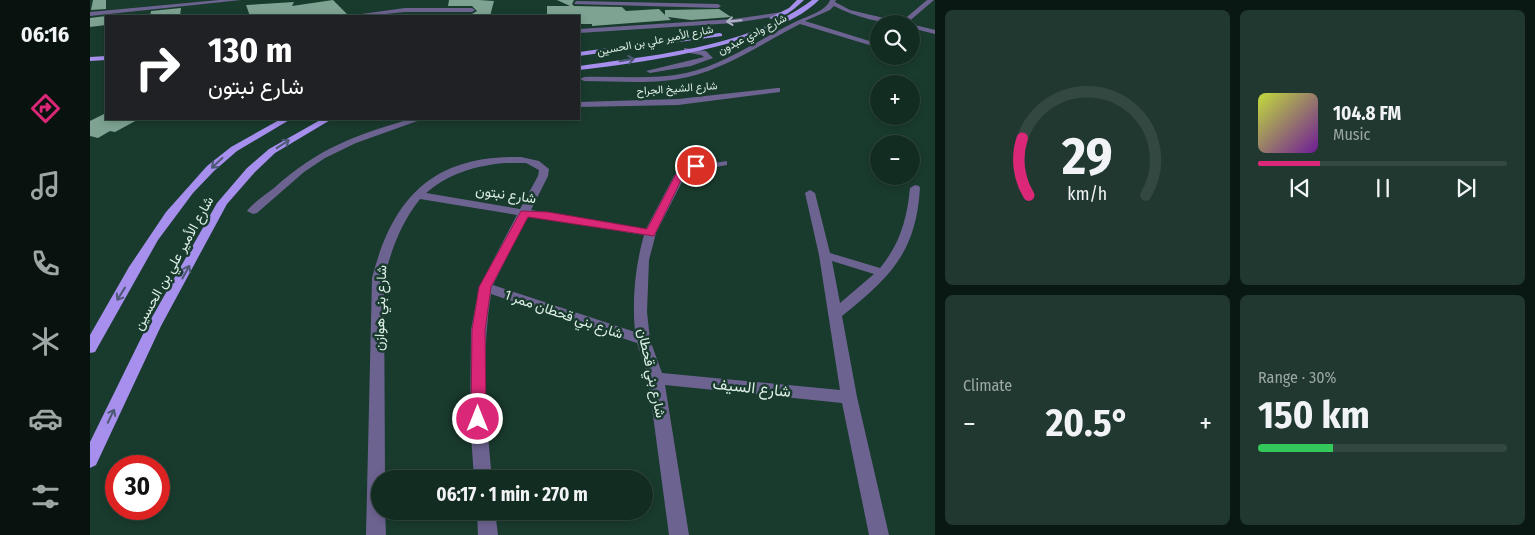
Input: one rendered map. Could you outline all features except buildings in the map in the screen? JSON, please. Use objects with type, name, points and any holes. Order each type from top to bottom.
[{"type":"main road","name":"شارع الأمير علي بن الحسين","points":[[580,54],[703,38],[754,25],[782,14],[801,0]]},
{"type":"main road","name":"شارع الأمير علي بن الحسين","points":[[580,68],[708,46],[777,25],[794,17],[816,0]]},
{"type":"main road","points":[[777,25],[786,29]]},
{"type":"main road","points":[[90,59],[105,58]]},
{"type":"main road","points":[[90,64],[105,63]]},
{"type":"main road","name":"شارع الأمير علي بن الحسين","points":[[90,348],[170,214],[198,182],[235,148],[285,120]]},
{"type":"main road","name":"شارع الأمير علي بن الحسين","points":[[90,460],[154,326],[184,275],[222,203],[251,170],[272,151],[326,120]]},
{"type":"street","points":[[90,14],[197,1],[238,0]]},
{"type":"street","points":[[913,15],[931,0]]},
{"type":"street","points":[[576,3],[669,2],[718,6]]},
{"type":"street","points":[[832,2],[848,11],[870,16]]},
{"type":"street","name":"شارع وادي عبدون","points":[[582,79],[677,76],[700,71],[743,54],[786,29],[828,8],[832,2]]},
{"type":"street","points":[[357,15],[406,10],[472,10]]},
{"type":"street","points":[[112,12],[121,15]]},
{"type":"street","points":[[364,14],[381,15]]},
{"type":"street","name":"شارع الأمير علي بن الحسين","points":[[580,32],[728,21],[782,14]]},
{"type":"street","points":[[800,22],[870,43]]},
{"type":"street","name":"شارع الأمير علي بن الحسين","points":[[580,32],[688,26],[714,28],[713,34],[703,38]]},
{"type":"street","points":[[920,28],[935,32]]},
{"type":"street","points":[[687,50],[708,56],[706,60]]},
{"type":"street","points":[[582,79],[652,71],[706,60],[720,63]]},
{"type":"street","name":"شارع الشيخ الجراح","points":[[580,105],[678,102],[777,90]]},
{"type":"street","points":[[253,211],[331,150],[373,133],[416,120]]},
{"type":"street","name":"شارع بني هوازن","points":[[376,535],[378,278],[383,252],[391,233],[416,195],[446,172],[473,163],[505,160],[532,161],[540,164],[544,169],[543,176],[485,287],[478,330],[478,419],[482,470]]},
{"type":"street","name":"شارع بني قحطان","points":[[679,535],[656,378],[643,340],[640,312],[643,260],[650,233],[679,176],[684,170],[723,163]]},
{"type":"street","points":[[835,314],[884,273],[910,231],[915,208],[915,188]]},
{"type":"street","points":[[810,193],[825,255],[849,397],[880,535]]},
{"type":"street","name":"شارع نبتون","points":[[416,195],[650,233]]},
{"type":"street","points":[[825,255],[884,273]]},
{"type":"street","name":"شارع بني قحطان ممر 1","points":[[485,287],[643,340]]},
{"type":"street","name":"شارع السيف","points":[[656,378],[849,397]]},
{"type":"street","points":[[487,520],[488,535]]},
{"type":"route","points":[[478,419],[478,330],[485,287],[525,213],[548,215],[650,233],[679,176],[684,170],[696,166]]}]
